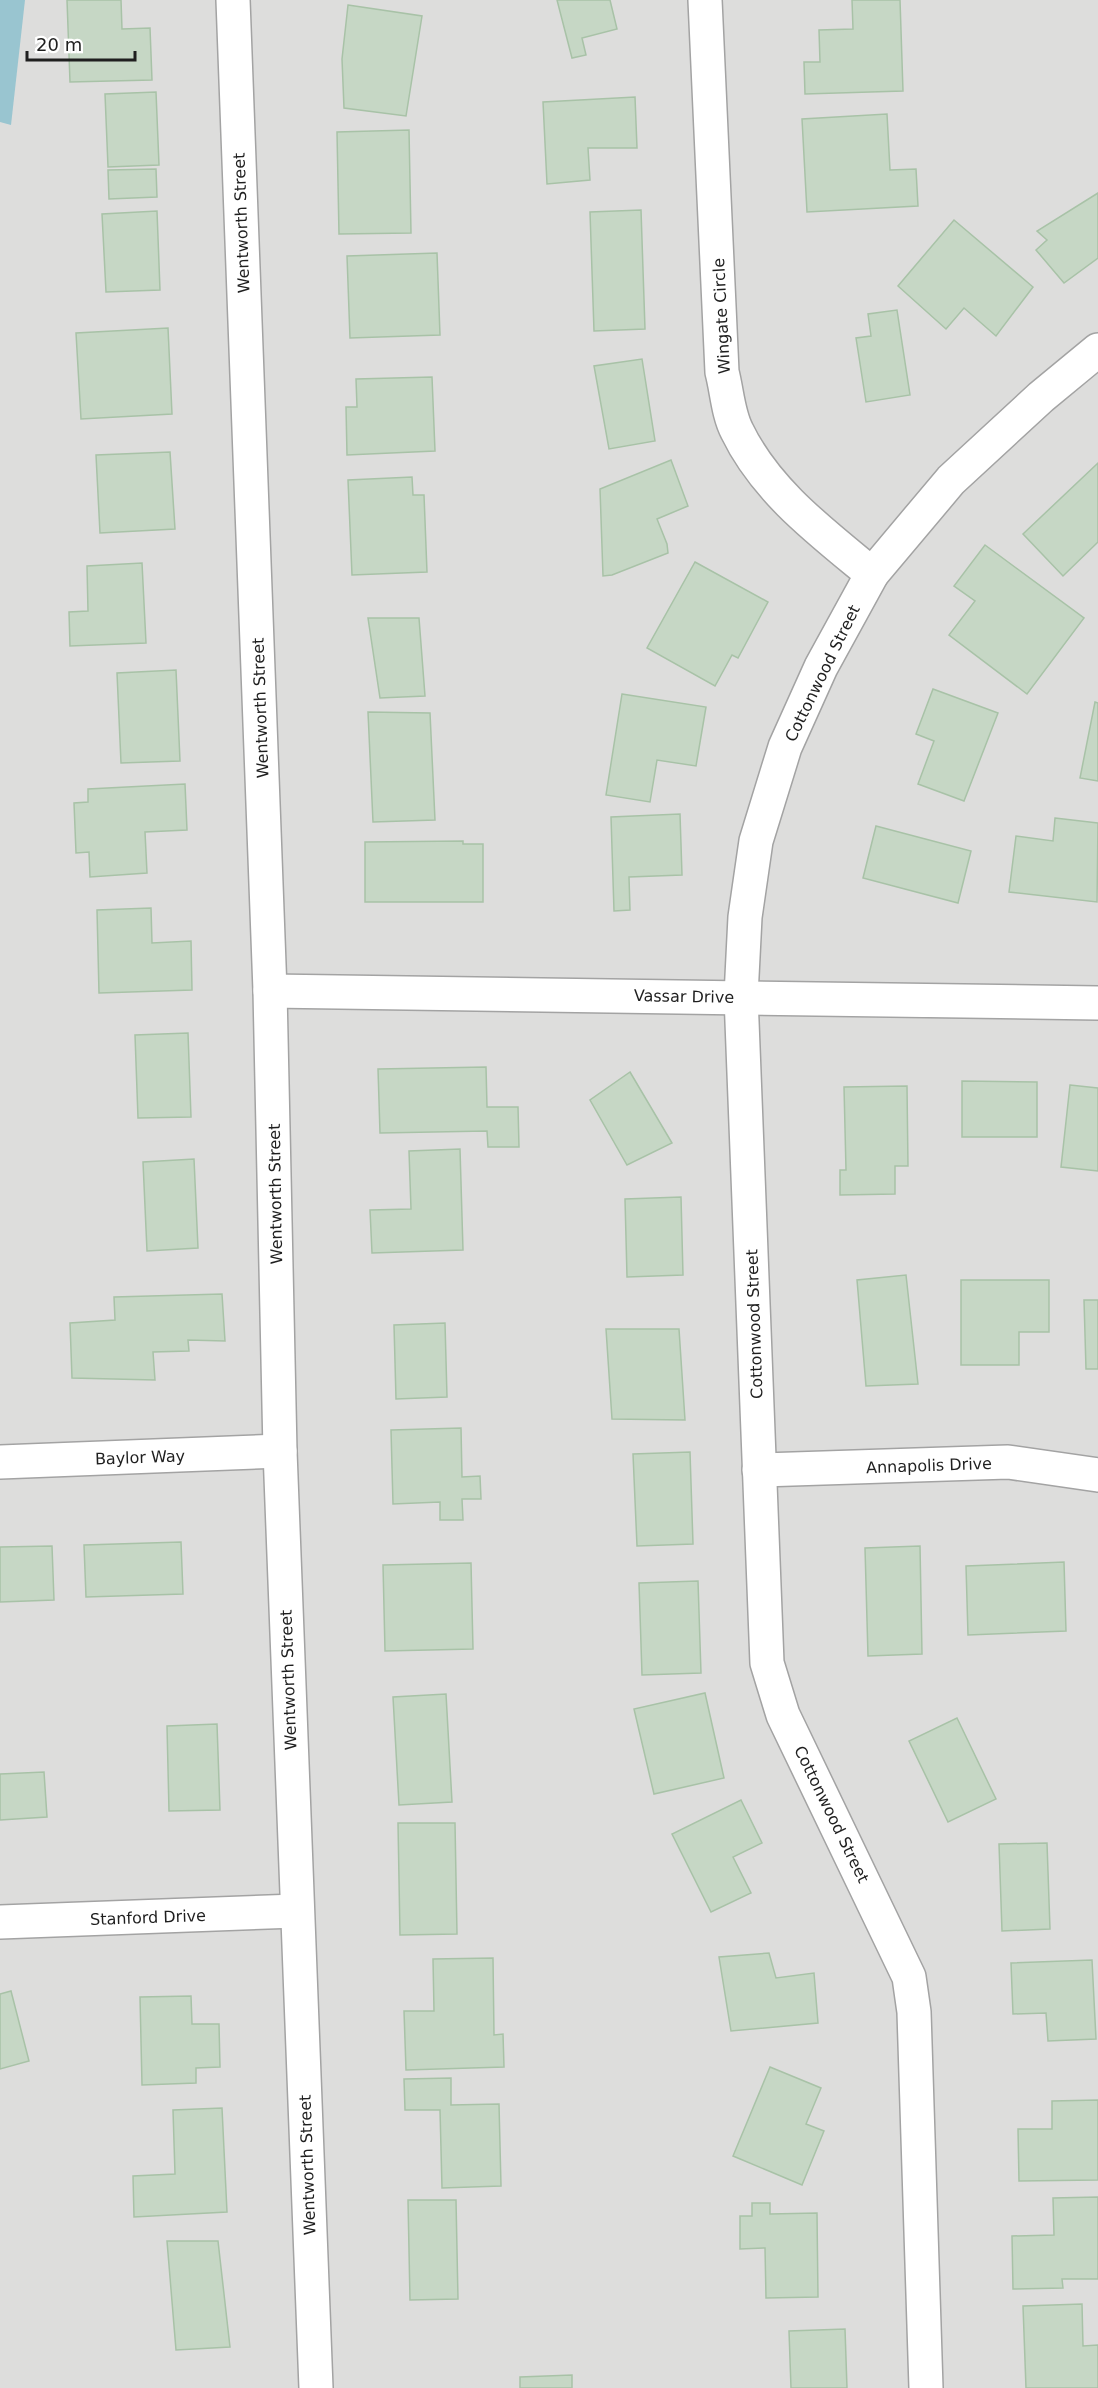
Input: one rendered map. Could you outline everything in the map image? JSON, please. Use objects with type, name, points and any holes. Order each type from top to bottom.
[{"type":"street","name":"Wentworth Street","points":[[233,0],[270,991],[280,1451],[316,2388]]},
{"type":"street","name":"Wingate Circle","points":[[705,0],[722,372],[735,429],[763,476],[815,526],[872,574]]},
{"type":"street","name":"Cottonwood Street","points":[[926,2388],[914,2012],[909,1977],[783,1715],[767,1663],[741,996],[745,917],[756,841],[785,747],[821,667],[872,574],[951,480],[1041,397],[1098,350]]},
{"type":"street","name":"Vassar Drive","points":[[270,991],[741,996],[1098,1004]]},
{"type":"street","name":"Baylor Way","points":[[0,1462],[280,1451]]},
{"type":"street","name":"Annapolis Drive","points":[[759,1470],[1008,1462],[1098,1475]]},
{"type":"street","name":"Stanford Drive","points":[[0,1922],[296,1911]]},
{"type":"shaded area","points":[[0,0],[1098,0],[1098,2388],[0,2388]]},
{"type":"shaded area","points":[[0,0],[25,0],[11,125],[0,122]]},
{"type":"building","points":[[67,0],[121,0],[122,29],[150,28],[152,80],[70,82]]},
{"type":"building","points":[[557,0],[610,0],[617,29],[582,38],[586,55],[572,58]]},
{"type":"building","points":[[852,0],[900,0],[903,91],[805,94],[804,62],[820,62],[819,30],[853,29]]},
{"type":"building","points":[[348,5],[422,16],[406,116],[344,108],[342,59]]},
{"type":"building","points":[[156,92],[159,165],[108,167],[105,94]]},
{"type":"building","points":[[635,97],[637,148],[588,148],[590,180],[547,184],[543,102]]},
{"type":"building","points":[[887,114],[890,170],[916,169],[918,206],[807,212],[802,119]]},
{"type":"building","points":[[409,130],[411,233],[339,234],[337,132]]},
{"type":"building","points":[[156,169],[157,197],[109,199],[108,170]]},
{"type":"building","points":[[1098,193],[1098,258],[1064,283],[1036,250],[1047,240],[1037,231]]},
{"type":"building","points":[[641,210],[645,329],[594,331],[590,212]]},
{"type":"building","points":[[157,211],[160,290],[106,292],[102,214]]},
{"type":"building","points":[[954,220],[1033,287],[996,336],[964,308],[946,329],[898,286]]},
{"type":"building","points":[[437,253],[440,335],[350,338],[347,256]]},
{"type":"building","points":[[897,310],[910,395],[866,402],[856,338],[871,336],[868,314]]},
{"type":"building","points":[[168,328],[172,414],[81,419],[76,333]]},
{"type":"building","points":[[642,359],[655,441],[609,449],[594,366]]},
{"type":"building","points":[[432,377],[435,451],[347,455],[346,407],[357,407],[356,379]]},
{"type":"building","points":[[170,452],[175,529],[100,533],[96,455]]},
{"type":"building","points":[[671,460],[688,506],[657,519],[667,544],[668,553],[612,575],[603,576],[600,489]]},
{"type":"building","points":[[1098,463],[1098,542],[1063,576],[1023,534]]},
{"type":"building","points":[[412,477],[413,495],[424,495],[427,572],[352,575],[348,480]]},
{"type":"building","points":[[985,545],[1084,618],[1027,694],[949,635],[975,601],[954,586]]},
{"type":"building","points":[[695,562],[768,602],[738,658],[732,655],[715,686],[647,648]]},
{"type":"building","points":[[142,563],[146,643],[70,646],[69,612],[88,611],[87,566]]},
{"type":"building","points":[[368,618],[419,618],[425,696],[380,698]]},
{"type":"building","points":[[176,670],[180,761],[121,763],[117,673]]},
{"type":"building","points":[[933,689],[998,713],[964,801],[918,784],[934,741],[916,734]]},
{"type":"building","points":[[622,694],[706,707],[696,766],[657,760],[650,802],[606,795]]},
{"type":"building","points":[[1095,702],[1098,703],[1098,781],[1080,778]]},
{"type":"building","points":[[368,712],[430,713],[435,820],[373,822]]},
{"type":"building","points":[[185,784],[187,830],[145,832],[147,873],[90,877],[89,852],[76,853],[74,803],[88,802],[88,789]]},
{"type":"building","points":[[680,814],[682,875],[629,877],[630,910],[614,911],[611,817]]},
{"type":"building","points":[[1055,818],[1098,823],[1097,902],[1009,892],[1016,836],[1053,841]]},
{"type":"building","points":[[876,826],[971,851],[958,903],[863,878]]},
{"type":"building","points":[[463,841],[463,844],[483,844],[483,902],[365,902],[365,842]]},
{"type":"building","points":[[151,908],[152,943],[191,941],[192,990],[99,993],[97,910]]},
{"type":"building","points":[[188,1033],[191,1117],[138,1118],[135,1035]]},
{"type":"building","points":[[486,1067],[487,1107],[518,1107],[519,1147],[488,1147],[487,1131],[380,1133],[378,1069]]},
{"type":"building","points":[[630,1072],[672,1143],[627,1165],[590,1100]]},
{"type":"building","points":[[962,1081],[1037,1082],[1037,1137],[962,1137]]},
{"type":"building","points":[[1070,1085],[1098,1088],[1098,1171],[1061,1167]]},
{"type":"building","points":[[907,1086],[908,1166],[895,1166],[895,1194],[840,1195],[840,1170],[846,1170],[844,1087]]},
{"type":"building","points":[[460,1149],[463,1250],[372,1253],[370,1210],[411,1209],[409,1151]]},
{"type":"building","points":[[194,1159],[198,1248],[147,1251],[143,1162]]},
{"type":"building","points":[[681,1197],[683,1275],[627,1277],[625,1199]]},
{"type":"building","points":[[906,1275],[918,1384],[866,1386],[857,1280]]},
{"type":"building","points":[[961,1280],[1049,1280],[1049,1332],[1019,1332],[1019,1365],[961,1365]]},
{"type":"building","points":[[222,1294],[225,1341],[188,1340],[189,1351],[153,1352],[155,1380],[72,1378],[70,1323],[115,1320],[114,1297]]},
{"type":"building","points":[[1084,1300],[1098,1300],[1098,1369],[1086,1369]]},
{"type":"building","points":[[445,1323],[447,1397],[396,1399],[394,1325]]},
{"type":"building","points":[[606,1329],[679,1329],[685,1420],[612,1419]]},
{"type":"building","points":[[461,1428],[462,1477],[480,1476],[481,1499],[462,1499],[463,1520],[440,1520],[440,1502],[393,1504],[391,1430]]},
{"type":"building","points":[[690,1452],[693,1544],[637,1546],[633,1454]]},
{"type":"building","points":[[181,1542],[183,1594],[86,1597],[84,1545]]},
{"type":"building","points":[[52,1546],[54,1600],[0,1602],[0,1547]]},
{"type":"building","points":[[920,1546],[922,1654],[868,1656],[865,1548]]},
{"type":"building","points":[[1064,1562],[1066,1631],[968,1635],[966,1566]]},
{"type":"building","points":[[471,1563],[473,1649],[385,1651],[383,1565]]},
{"type":"building","points":[[698,1581],[701,1673],[642,1675],[639,1583]]},
{"type":"building","points":[[705,1693],[724,1778],[654,1794],[634,1709]]},
{"type":"building","points":[[446,1694],[452,1802],[399,1805],[393,1697]]},
{"type":"building","points":[[957,1718],[996,1799],[948,1822],[909,1741]]},
{"type":"building","points":[[217,1724],[220,1810],[169,1811],[167,1726]]},
{"type":"building","points":[[44,1772],[47,1817],[0,1820],[0,1774]]},
{"type":"building","points":[[741,1800],[762,1843],[733,1857],[751,1893],[711,1912],[672,1834]]},
{"type":"building","points":[[398,1823],[455,1823],[457,1934],[400,1935]]},
{"type":"building","points":[[1047,1843],[1050,1929],[1002,1931],[999,1844]]},
{"type":"building","points":[[769,1953],[776,1978],[814,1973],[818,2023],[731,2031],[719,1957]]},
{"type":"building","points":[[493,1958],[494,2035],[503,2034],[504,2067],[406,2070],[404,2011],[434,2011],[433,1959]]},
{"type":"building","points":[[1092,1960],[1096,2039],[1048,2041],[1046,2013],[1013,2014],[1011,1963]]},
{"type":"building","points":[[11,1991],[29,2061],[0,2069],[0,1994]]},
{"type":"building","points":[[191,1996],[192,2024],[219,2024],[220,2067],[196,2068],[196,2083],[142,2085],[140,1997]]},
{"type":"building","points":[[770,2067],[821,2088],[806,2124],[824,2131],[802,2185],[733,2156]]},
{"type":"building","points":[[451,2078],[451,2105],[499,2104],[501,2186],[442,2188],[440,2110],[405,2110],[404,2079]]},
{"type":"building","points":[[1098,2100],[1098,2180],[1019,2181],[1018,2129],[1052,2129],[1052,2101]]},
{"type":"building","points":[[222,2108],[227,2212],[134,2217],[133,2176],[175,2174],[173,2110]]},
{"type":"building","points":[[1098,2197],[1098,2279],[1062,2279],[1063,2288],[1013,2289],[1012,2236],[1054,2235],[1053,2198]]},
{"type":"building","points":[[408,2200],[456,2200],[458,2299],[410,2300]]},
{"type":"building","points":[[752,2203],[770,2203],[770,2214],[817,2213],[818,2297],[766,2298],[765,2248],[740,2249],[740,2216],[752,2216]]},
{"type":"building","points":[[167,2241],[218,2241],[230,2347],[176,2350]]},
{"type":"building","points":[[1082,2304],[1083,2346],[1098,2345],[1098,2388],[1026,2388],[1023,2306]]},
{"type":"building","points":[[845,2329],[847,2388],[791,2388],[789,2331]]},
{"type":"building","points":[[572,2375],[572,2388],[520,2388],[520,2377]]}]
